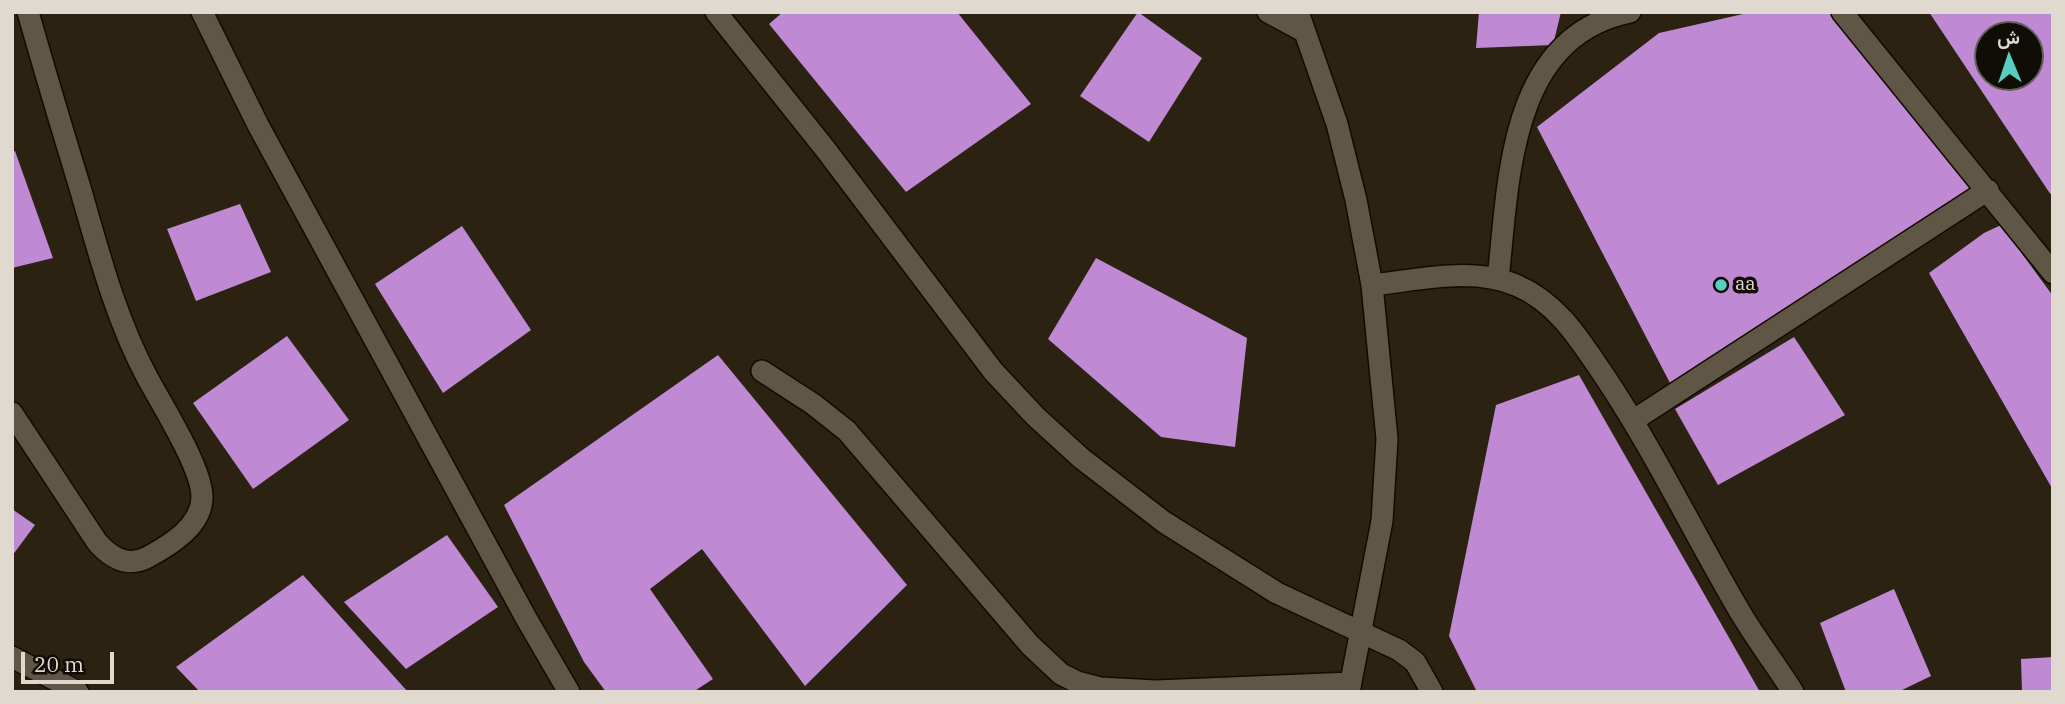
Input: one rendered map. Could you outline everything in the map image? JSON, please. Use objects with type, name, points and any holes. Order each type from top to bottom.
[{"type":"street","points":[[12,413],[97,542],[117,559],[128,562],[145,559],[178,539],[193,522],[202,506],[199,479],[191,459],[144,370],[111,292],[29,12]]},
{"type":"street","points":[[202,12],[258,125],[526,618],[569,692]]},
{"type":"street","points":[[716,12],[826,150],[993,371],[1035,416],[1082,458],[1164,522],[1277,593],[1399,650],[1415,662],[1432,692]]},
{"type":"street","points":[[762,371],[813,404],[847,431],[1030,645],[1049,664],[1077,682],[1129,691],[1350,687],[1382,521],[1386,479],[1387,439],[1372,285],[1356,200],[1337,124],[1302,22],[1268,12]]},
{"type":"street","points":[[1499,279],[1511,163],[1532,91],[1548,64],[1568,41],[1589,26],[1630,12]]},
{"type":"street","points":[[1842,12],[2053,273]]},
{"type":"street","points":[[1634,420],[1987,190]]},
{"type":"street","points":[[1372,285],[1467,275],[1499,279],[1521,287],[1559,314],[1634,420],[1741,614],[1793,692]]},
{"type":"street","points":[[12,657],[78,692]]},
{"type":"building","points":[[783,12],[957,12],[1031,104],[906,192],[769,24]]},
{"type":"building","points":[[1138,12],[1202,58],[1149,142],[1080,96]]},
{"type":"building","points":[[1479,12],[1561,12],[1553,45],[1476,48]]},
{"type":"building","name":"aa","points":[[1752,12],[1833,12],[1976,186],[1670,383],[1537,127],[1659,33]]},
{"type":"building","points":[[1929,12],[2053,12],[2053,197],[1982,91],[2044,91],[2044,21],[1974,21],[1974,80]]},
{"type":"building","points":[[15,151],[53,258],[12,268],[12,152]]},
{"type":"building","points":[[240,204],[271,272],[196,301],[167,229]]},
{"type":"building","points":[[2001,225],[2053,296],[2053,490],[1929,273],[1984,233]]},
{"type":"building","points":[[462,226],[531,330],[443,393],[375,284]]},
{"type":"building","points":[[1096,258],[1247,338],[1235,447],[1161,437],[1048,339]]},
{"type":"building","points":[[287,336],[349,420],[253,489],[193,403]]},
{"type":"building","name":"aa","points":[[1794,337],[1845,415],[1718,485],[1675,409]]},
{"type":"building","points":[[718,355],[907,585],[805,686],[702,549],[650,589],[713,679],[693,692],[606,692],[584,662],[504,505]]},
{"type":"building","points":[[1579,375],[1760,692],[1477,692],[1449,636],[1496,405]]},
{"type":"building","points":[[12,509],[35,525],[12,556]]},
{"type":"building","points":[[447,535],[498,607],[406,669],[344,602]]},
{"type":"building","points":[[303,575],[408,692],[200,692],[176,667]]},
{"type":"building","points":[[1894,589],[1931,676],[1898,692],[1846,692],[1820,623]]},
{"type":"building","points":[[2053,657],[2053,692],[2022,692],[2021,659]]},
{"type":"place","name":"aa","points":[[1721,285]]}]
